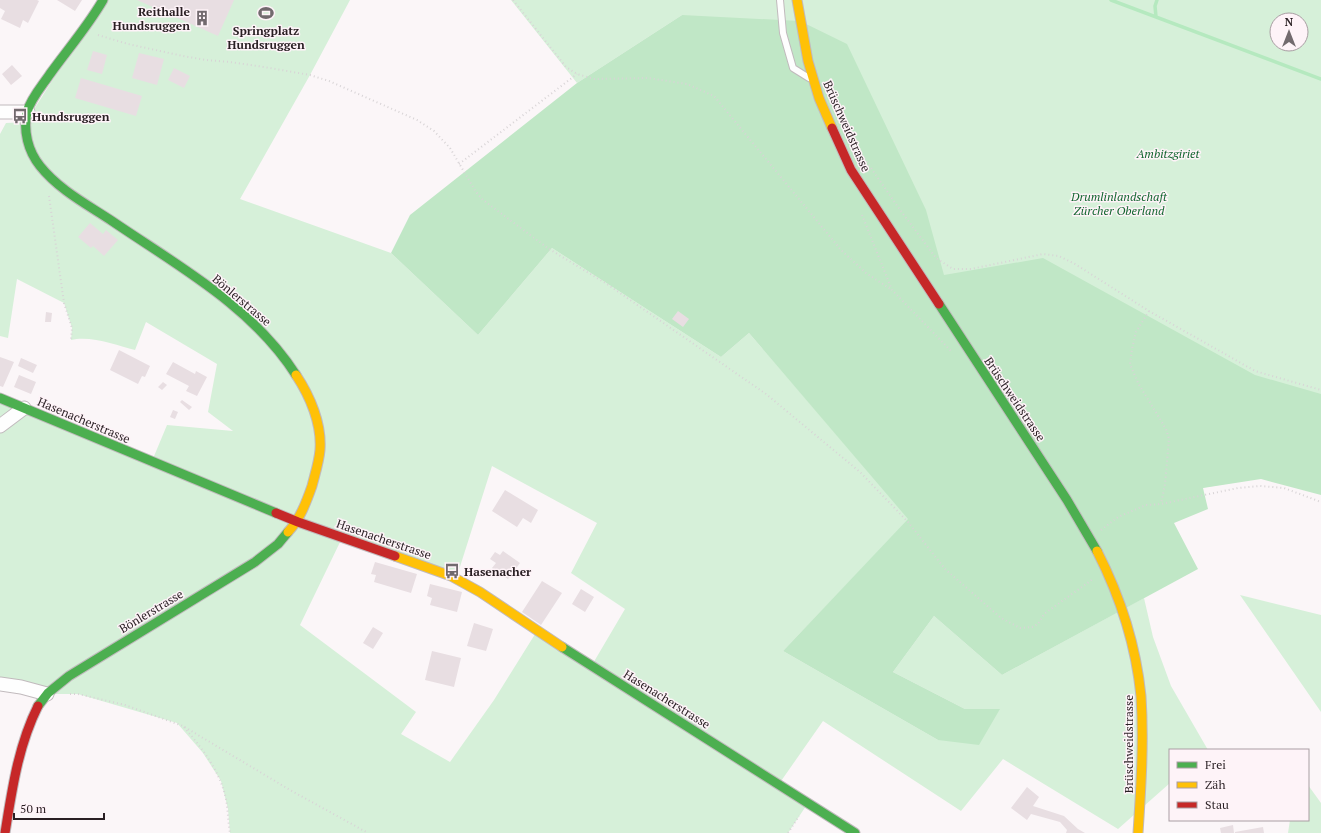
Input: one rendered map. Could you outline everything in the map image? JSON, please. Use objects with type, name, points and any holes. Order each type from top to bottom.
[{"type":"street","name":"Bönlerstrasse","points":[[4,833],[22,744],[31,719],[47,694],[69,676],[255,562],[271,550],[298,522],[308,500],[318,467],[320,446],[316,420],[308,397],[288,362],[256,324],[214,290],[63,188],[46,173],[33,155],[28,144],[26,133],[28,112],[42,86],[84,29],[103,0]]},
{"type":"street","name":"Brüschweidstrasse","points":[[797,0],[801,28],[819,98],[851,170],[1059,487],[1090,538],[1108,573],[1119,601],[1131,642],[1141,700],[1142,738],[1138,833]]},
{"type":"street","points":[[0,112],[28,112]]},
{"type":"street","name":"Hasenacherstrasse","points":[[0,398],[298,522],[451,576],[480,592],[543,635],[855,833]]},
{"type":"street","points":[[0,426],[24,408]]},
{"type":"street","points":[[0,684],[21,687],[47,694]]},
{"type":"lane","points":[[780,0],[783,33],[793,68],[814,81]]},
{"type":"path","points":[[513,0],[566,67],[576,74],[594,79],[648,78],[687,84],[714,96],[841,250],[866,273],[892,290],[951,351]]},
{"type":"path","points":[[84,29],[128,44],[183,56],[310,75],[329,81],[423,123],[434,130],[450,148],[476,192],[483,200],[549,249],[607,284],[766,394],[860,472],[908,522],[945,569],[1001,618],[1020,628],[1032,627],[1038,624],[1044,614],[1080,588]]},
{"type":"path","points":[[459,164],[576,74]]},
{"type":"path","points":[[859,151],[936,258],[953,269],[971,269],[1043,254],[1059,256],[1076,264],[1149,311],[1255,371],[1321,390]]},
{"type":"path","points":[[46,173],[64,303],[72,328],[71,340]]},
{"type":"path","points":[[860,210],[892,290]]},
{"type":"path","points":[[1149,311],[1136,332],[1130,364],[1138,383],[1166,429],[1169,439],[1165,484],[1161,504]]},
{"type":"path","points":[[1090,538],[1118,518],[1146,505],[1161,504],[1238,488],[1260,486],[1284,488],[1321,502]]},
{"type":"path","points":[[70,694],[78,694],[125,705],[184,726],[290,790],[368,833]]},
{"type":"path","points":[[184,726],[200,746],[220,781],[226,799],[230,833]]},
{"type":"path","points":[[788,833],[808,803]]},
{"type":"green space","points":[[103,0],[350,0],[310,75],[240,199],[391,253],[478,335],[552,248],[721,357],[749,333],[909,519],[783,651],[938,740],[999,709],[965,709],[893,672],[934,616],[1002,675],[1144,598],[1153,637],[1171,686],[1207,749],[1169,749],[1169,784],[1118,829],[1003,759],[961,811],[823,721],[779,784],[808,803],[788,833],[230,833],[228,809],[221,781],[203,753],[177,723],[78,694],[47,694],[0,684],[0,398],[152,461],[167,425],[233,431],[208,412],[217,364],[146,322],[135,350],[112,343],[95,340],[71,340],[72,328],[64,303],[17,279],[8,338],[0,336],[0,134],[6,123],[26,122]],"holes":[[[492,466],[597,523],[571,573],[625,609],[592,665],[537,631],[494,700],[450,762],[401,734],[416,712],[300,625],[342,538],[458,573]]]},
{"type":"green space","name":"Ambitzgiriet","points":[[511,0],[1321,0],[1321,494],[1261,478],[1201,488],[1163,503],[682,15],[577,83]]},
{"type":"green space","points":[[682,15],[800,21],[847,44],[926,210],[944,275],[1043,258],[1255,375],[1321,394],[1321,495],[1261,479],[1203,488],[1208,509],[1174,523],[1198,569],[1002,675],[934,616],[893,672],[965,709],[1000,709],[979,745],[938,740],[783,651],[908,519],[749,333],[721,357],[552,248],[478,335],[391,253],[410,215],[577,83]]},
{"type":"green space","points":[[1240,595],[1321,615],[1321,712]]},
{"type":"green space","points":[[1309,786],[1321,803],[1321,833],[1288,833],[1290,821],[1309,821]]},
{"type":"building","points":[[0,0],[39,1],[28,23],[23,20],[20,28],[1,19],[5,11],[0,8]]},
{"type":"building","points":[[57,0],[82,0],[75,11]]},
{"type":"building","name":"Reithalle Hundsruggen","points":[[137,0],[234,0],[218,36]]},
{"type":"building","points":[[93,51],[107,55],[102,74],[87,70]]},
{"type":"building","points":[[139,53],[164,59],[157,85],[132,78]]},
{"type":"building","points":[[12,65],[22,76],[11,85],[2,74]]},
{"type":"building","points":[[174,68],[190,76],[184,88],[168,80]]},
{"type":"building","points":[[81,78],[142,96],[136,116],[75,98]]},
{"type":"building","points":[[90,223],[103,234],[106,230],[118,240],[104,256],[93,246],[91,248],[78,237]]},
{"type":"building","points":[[678,311],[689,319],[683,327],[672,319]]},
{"type":"building","points":[[46,312],[52,313],[51,322],[45,322]]},
{"type":"building","points":[[119,350],[150,366],[145,377],[142,376],[138,384],[110,370]]},
{"type":"building","points":[[0,357],[14,362],[3,387],[0,386]]},
{"type":"building","points":[[21,358],[37,365],[33,373],[18,366]]},
{"type":"building","points":[[173,362],[195,374],[196,371],[207,377],[197,396],[186,391],[189,386],[166,374]]},
{"type":"building","points":[[19,375],[36,382],[31,394],[14,387]]},
{"type":"building","points":[[163,382],[167,385],[162,390],[158,387]]},
{"type":"building","points":[[182,400],[192,407],[189,410],[180,402]]},
{"type":"building","points":[[173,410],[178,412],[175,419],[170,417]]},
{"type":"building","points":[[505,490],[538,510],[531,523],[523,518],[517,527],[492,511]]},
{"type":"building","points":[[503,551],[520,563],[508,579],[492,568],[496,563],[490,559],[495,552],[500,555]]},
{"type":"building","points":[[375,562],[417,574],[411,593],[374,582],[376,575],[371,574]]},
{"type":"building","points":[[542,581],[562,593],[541,625],[522,612]]},
{"type":"building","points":[[430,584],[462,592],[457,612],[430,605],[432,598],[427,596]]},
{"type":"building","points":[[581,589],[594,597],[585,612],[572,604]]},
{"type":"building","points":[[474,623],[493,629],[486,651],[467,646]]},
{"type":"building","points":[[373,627],[383,633],[373,649],[363,643]]},
{"type":"building","points":[[432,651],[461,658],[454,687],[425,680]]},
{"type":"building","points":[[1027,787],[1039,797],[1033,806],[1064,816],[1078,829],[1085,833],[1066,833],[1067,830],[1060,822],[1031,814],[1027,820],[1011,808]]},
{"type":"building","points":[[1233,825],[1234,833],[1221,833],[1220,828]]},
{"type":"building","points":[[1263,827],[1264,833],[1235,833],[1235,832]]},
{"type":"waterway","points":[[1111,0],[1321,79]]},
{"type":"waterway","points":[[1156,17],[1155,6],[1157,0]]},
{"type":"traffic: fast","points":[[103,0],[31,102],[27,112],[26,133],[32,154],[48,175],[65,190],[188,271],[236,308],[258,328],[278,350],[296,375]]},
{"type":"traffic: fast","points":[[939,304],[1067,500],[1097,551]]},
{"type":"traffic: fast","points":[[0,398],[276,513]]},
{"type":"traffic: fast","points":[[38,706],[48,693],[69,676],[255,562],[278,544],[288,532]]},
{"type":"traffic: fast","points":[[562,647],[855,833]]},
{"type":"traffic: slow","points":[[797,0],[808,61],[819,98],[832,128]]},
{"type":"traffic: slow","points":[[288,532],[299,516],[307,499],[316,472],[320,450],[317,420],[306,392],[296,375]]},
{"type":"traffic: slow","points":[[1097,551],[1120,603],[1131,640],[1139,677],[1142,713],[1142,747],[1138,833]]},
{"type":"traffic: slow","points":[[395,556],[451,576],[480,592],[562,647]]},
{"type":"traffic: jam","points":[[832,128],[851,170],[939,304]]},
{"type":"traffic: jam","points":[[276,513],[395,556]]},
{"type":"traffic: jam","points":[[5,833],[13,784],[21,752],[25,737],[38,706]]},
{"type":"place","name":"Springplatz Hundsruggen","points":[[266,13]]},
{"type":"place","name":"Reithalle Hundsruggen","points":[[202,18]]},
{"type":"place","name":"Hundsruggen","points":[[20,116]]},
{"type":"place","name":"Hasenacher","points":[[452,571]]},
{"type":"park label","name":"Drumlinlandschaft Zürcher Oberland","points":[[1119,203]]}]
